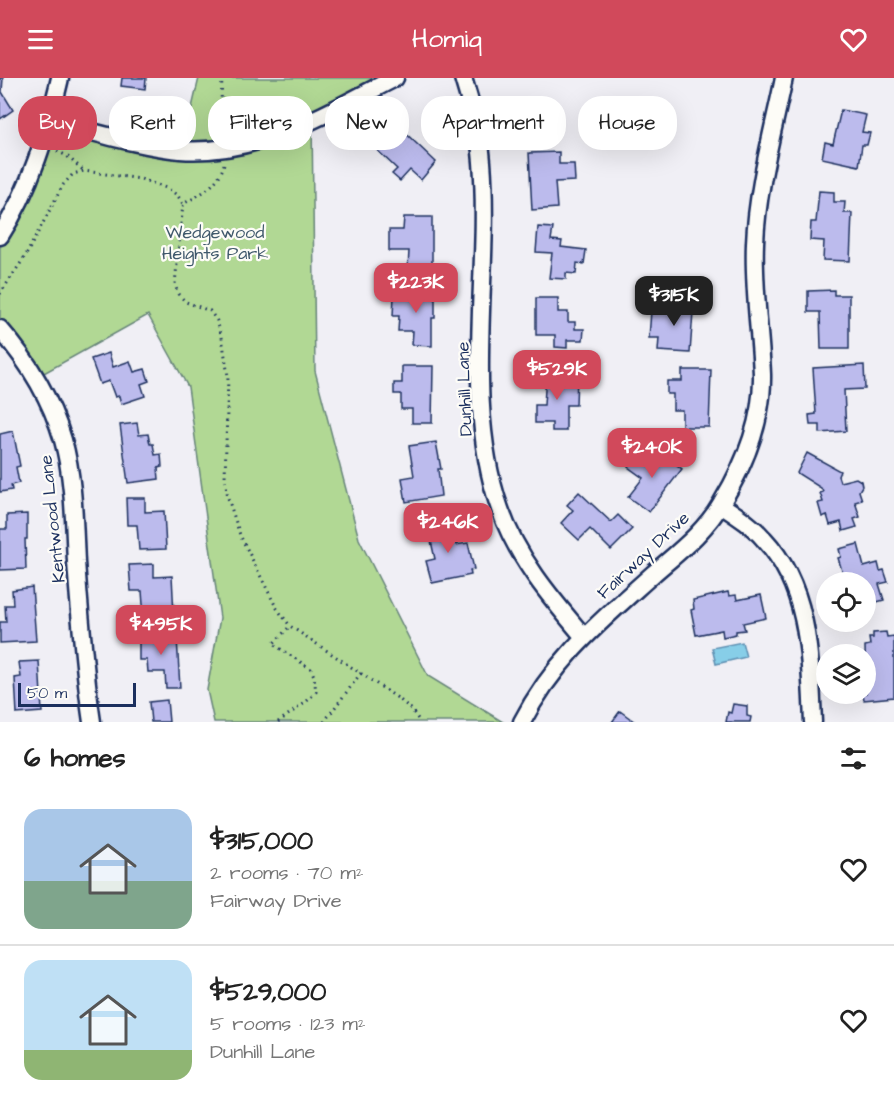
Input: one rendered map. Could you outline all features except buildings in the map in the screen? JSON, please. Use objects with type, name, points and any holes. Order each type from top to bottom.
[{"type":"street","points":[[56,96],[60,78]]},
{"type":"street","points":[[97,132],[163,148],[201,150],[249,144],[281,134],[395,78]]},
{"type":"street","name":"Dunhill Lane","points":[[463,78],[478,129],[483,178],[480,386],[481,422],[488,466],[500,510],[521,553],[542,588],[584,637]]},
{"type":"street","name":"Fairway Drive","points":[[522,722],[536,696],[556,668],[584,637],[685,546],[721,505],[742,464],[752,438],[759,407],[762,376],[755,282],[755,241],[759,205],[784,78]]},
{"type":"street","points":[[0,236],[29,180],[40,150]]},
{"type":"street","name":"Kentwood Lane","points":[[0,329],[18,350],[40,385],[54,414],[69,465],[79,611],[92,722]]},
{"type":"street","points":[[721,505],[765,540],[783,564],[792,581],[799,600],[805,630],[813,722]]},
{"type":"path","points":[[221,96],[222,78]]},
{"type":"path","points":[[55,150],[67,156],[84,171]]},
{"type":"path","points":[[183,204],[208,190],[224,166]]},
{"type":"path","points":[[0,294],[26,255],[63,186],[73,174],[84,171],[141,179],[159,184],[178,196],[183,204],[175,284],[178,294],[186,302],[210,311],[217,321],[222,337],[228,376],[225,478],[233,517],[240,536],[276,607],[290,626],[411,709],[420,722]]},
{"type":"path","points":[[278,722],[305,703],[315,692],[311,669],[273,644],[290,626]]},
{"type":"path","points":[[324,722],[361,673]]},
{"type":"green space","name":"Wedgewood Heights Park","points":[[199,78],[395,78],[359,96],[325,96],[325,113],[313,119],[313,96],[208,96],[208,150],[312,150],[315,371],[359,539],[428,676],[503,722],[214,722],[207,690],[220,618],[188,387],[148,315],[35,378],[0,329],[0,236],[37,150],[97,150],[97,131],[109,134],[109,150],[196,150],[195,96]]},
{"type":"water","points":[[742,642],[746,657],[716,664],[712,648]]}]
